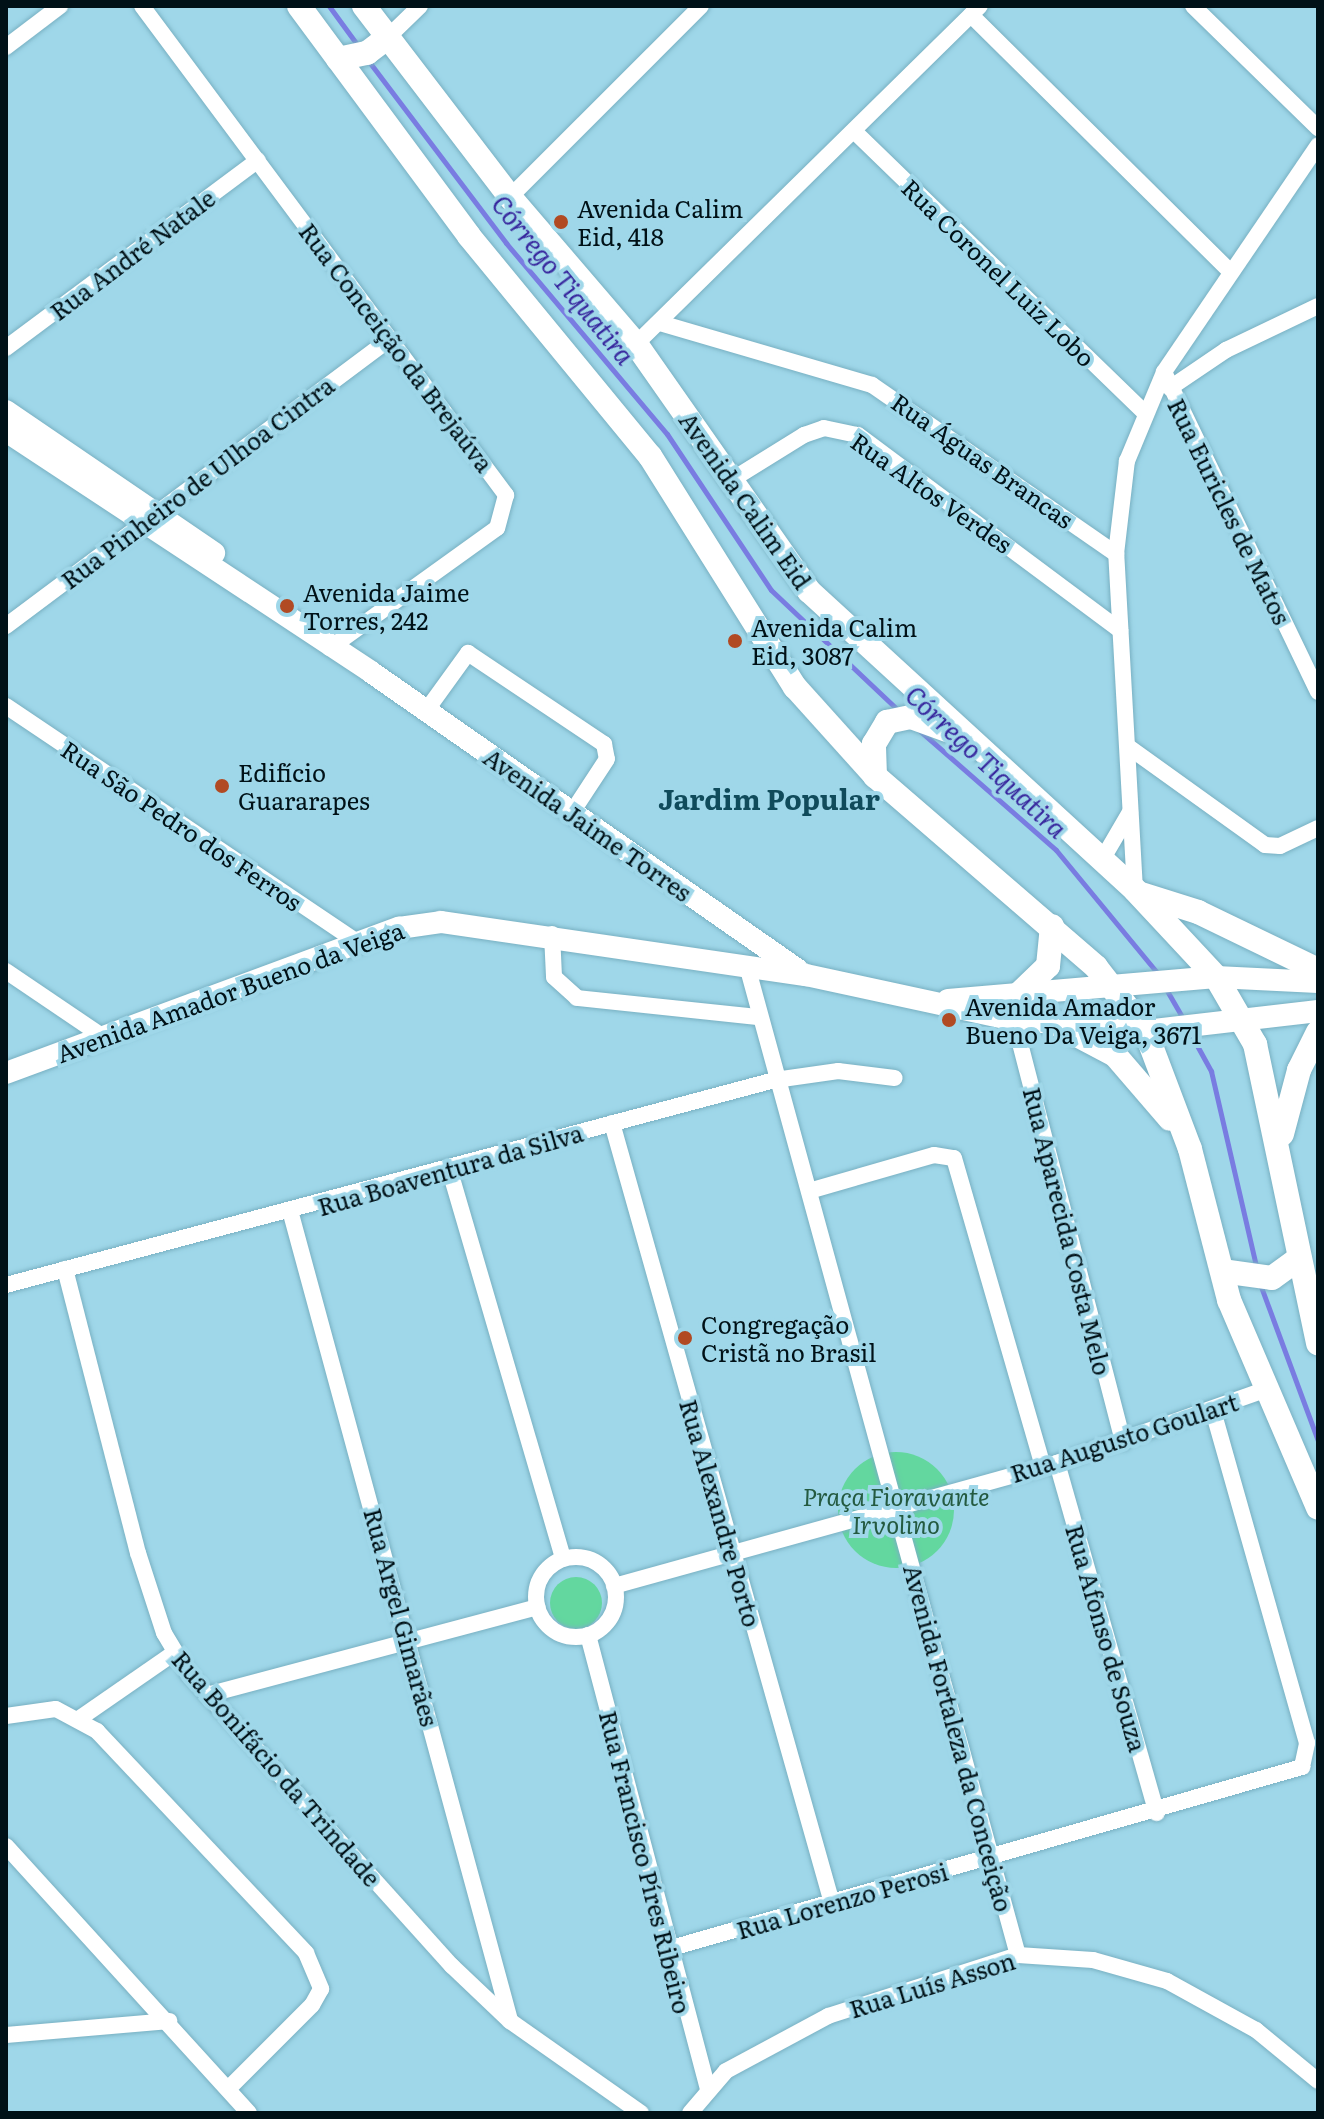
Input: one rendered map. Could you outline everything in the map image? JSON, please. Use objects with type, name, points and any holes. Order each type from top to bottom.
[{"type":"main road","name":"Avenida Calim Eid","points":[[299,6],[365,50],[510,197],[636,344],[809,591],[1137,892],[1210,977],[1238,1024],[1280,1140],[1292,1265],[1318,1343]]},
{"type":"main road","name":"Avenida Calim Eid","points":[[364,6],[365,50],[469,236],[650,456],[795,687],[874,766],[1118,987],[1150,1030],[1190,1149]]},
{"type":"main road","name":"Avenida Jaime Torres","points":[[6,411],[147,516],[335,644],[571,814],[806,975]]},
{"type":"main road","name":"Avenida Jaime Torres","points":[[6,431],[147,516]]},
{"type":"main road","points":[[874,766],[887,722],[926,720],[968,740]]},
{"type":"main road","points":[[1137,892],[1198,912],[1318,970]]},
{"type":"main road","name":"Avenida Amador Bueno da Veiga","points":[[6,1073],[359,943],[441,922],[552,934],[806,975],[948,1000],[1014,1020],[1150,1030],[1238,1024],[1318,1011]]},
{"type":"main road","points":[[1020,993],[1048,966],[1052,926]]},
{"type":"main road","name":"Avenida Amador Bueno da Veiga","points":[[948,1000],[1210,977],[1318,982]]},
{"type":"main road","points":[[1054,1023],[1137,1074],[1190,1149],[1233,1275],[1264,1390],[1318,1508]]},
{"type":"main road","points":[[1280,1140],[1299,1070],[1318,1032]]},
{"type":"main road","points":[[1233,1275],[1292,1265]]},
{"type":"street","points":[[6,47],[60,6]]},
{"type":"street","name":"Rua Conceição da Brejaúva","points":[[142,6],[500,484],[506,507],[497,528],[335,644]]},
{"type":"street","points":[[365,50],[420,6]]},
{"type":"street","points":[[510,197],[700,6]]},
{"type":"street","points":[[1193,6],[1318,128]]},
{"type":"street","points":[[636,344],[976,11],[1229,270]]},
{"type":"street","name":"Rua Coronel Luiz Lobo","points":[[855,132],[1144,412]]},
{"type":"street","points":[[1137,892],[1116,554],[1127,461],[1144,412],[1167,380],[1229,270],[1318,145]]},
{"type":"street","name":"Rua André Natale","points":[[6,348],[258,160]]},
{"type":"street","points":[[1167,380],[1318,306]]},
{"type":"street","name":"Rua Águas Brancas","points":[[660,323],[872,385],[1116,554]]},
{"type":"street","name":"Rua Pinheiro de Ulhoa Cintra","points":[[6,626],[147,516],[389,339]]},
{"type":"street","name":"Rua Euricles de Matos","points":[[1167,380],[1318,692]]},
{"type":"street","name":"Rua Altos Verdes","points":[[733,479],[804,435],[824,428],[858,435],[1120,630]]},
{"type":"street","points":[[426,711],[468,653],[604,744],[607,759],[571,814]]},
{"type":"street","name":"Rua São Pedro dos Ferros","points":[[6,706],[359,943]]},
{"type":"street","points":[[1130,748],[1265,845],[1280,846],[1318,828]]},
{"type":"street","points":[[1102,860],[1132,807]]},
{"type":"street","points":[[552,934],[554,977],[577,998],[759,1017]]},
{"type":"street","name":"Avenida Fortaleza da Conceição","points":[[747,966],[775,1080],[809,1191],[994,1856],[1018,1955]]},
{"type":"street","points":[[6,971],[102,1036]]},
{"type":"street","name":"Rua Aparecida Costa Melo","points":[[1014,1020],[1123,1442]]},
{"type":"street","name":"Rua Boaventura da Silva","points":[[6,1285],[291,1214],[775,1080],[838,1071],[895,1078]]},
{"type":"street","name":"Rua Alexandre Porto","points":[[612,1123],[832,1903]]},
{"type":"street","name":"Rua Afonso de Souza","points":[[809,1191],[934,1155],[954,1158],[1157,1813]]},
{"type":"street","points":[[449,1168],[563,1559]]},
{"type":"street","name":"Rua Argel Gimarães","points":[[291,1214],[510,2021]]},
{"type":"street","name":"Rua Bonifácio da Trindade","points":[[65,1269],[138,1553],[174,1653],[207,1695],[452,1966],[510,2021],[641,2113]]},
{"type":"street","name":"Rua Augusto Goulart","points":[[614,1586],[1123,1442],[1264,1390]]},
{"type":"street","name":"Rua Lorenzo Perosi","points":[[668,1949],[1294,1774],[1307,1743],[1213,1411]]},
{"type":"street","points":[[563,1559],[600,1565],[614,1586],[614,1610],[588,1635],[562,1635],[537,1607],[538,1583],[563,1559]]},
{"type":"street","points":[[207,1695],[537,1607]]},
{"type":"street","name":"Rua Francisco Píres Ribeiro","points":[[588,1635],[668,1949],[708,2088]]},
{"type":"street","points":[[80,1718],[174,1653]]},
{"type":"street","points":[[6,1716],[33,1707],[80,1718],[284,1925],[318,1973],[321,1989],[312,2005],[229,2088]]},
{"type":"street","points":[[6,1846],[169,2021],[249,2113]]},
{"type":"street","name":"Rua Luís Asson","points":[[690,2113],[708,2088],[750,2054],[828,2016],[1018,1955],[1093,1960],[1167,1981],[1256,2030],[1318,2081]]},
{"type":"street","points":[[6,2035],[169,2021]]},
{"type":"green space","name":"Praça Fioravante Irvolino","points":[[896,1452],[918,1456],[937,1469],[950,1488],[954,1510],[950,1532],[937,1551],[918,1564],[896,1568],[874,1564],[855,1551],[842,1532],[838,1510],[842,1488],[855,1469],[874,1456]]},
{"type":"green space","points":[[576,1577],[594,1585],[602,1603],[594,1621],[576,1629],[558,1621],[550,1603],[558,1585]]},
{"type":"waterway","name":"Córrego Tiquatira","points":[[329,6],[359,47]]},
{"type":"waterway","name":"Córrego Tiquatira","points":[[367,59],[506,243],[667,434],[771,590],[900,712]]},
{"type":"waterway","name":"Córrego Tiquatira","points":[[919,730],[1056,850],[1160,976]]},
{"type":"waterway","name":"Córrego Tiquatira","points":[[1166,989],[1183,1018]]},
{"type":"waterway","name":"Córrego Tiquatira","points":[[1189,1031],[1211,1071],[1257,1270]]},
{"type":"waterway","name":"Córrego Tiquatira","points":[[1260,1284],[1318,1441]]},
{"type":"place","name":"Avenida Calim Eid, 418","points":[[561,222]]},
{"type":"place","name":"Avenida Jaime Torres, 242","points":[[287,606]]},
{"type":"place","name":"Avenida Calim Eid, 3087","points":[[735,641]]},
{"type":"place","name":"Edifício Guararapes","points":[[222,786]]},
{"type":"place","name":"Avenida Amador Bueno Da Veiga, 3671","points":[[949,1020]]},
{"type":"place","name":"Congregação Cristã no Brasil","points":[[685,1338]]},
{"type":"district","name":"Jardim Popular","points":[[769,798]]}]
